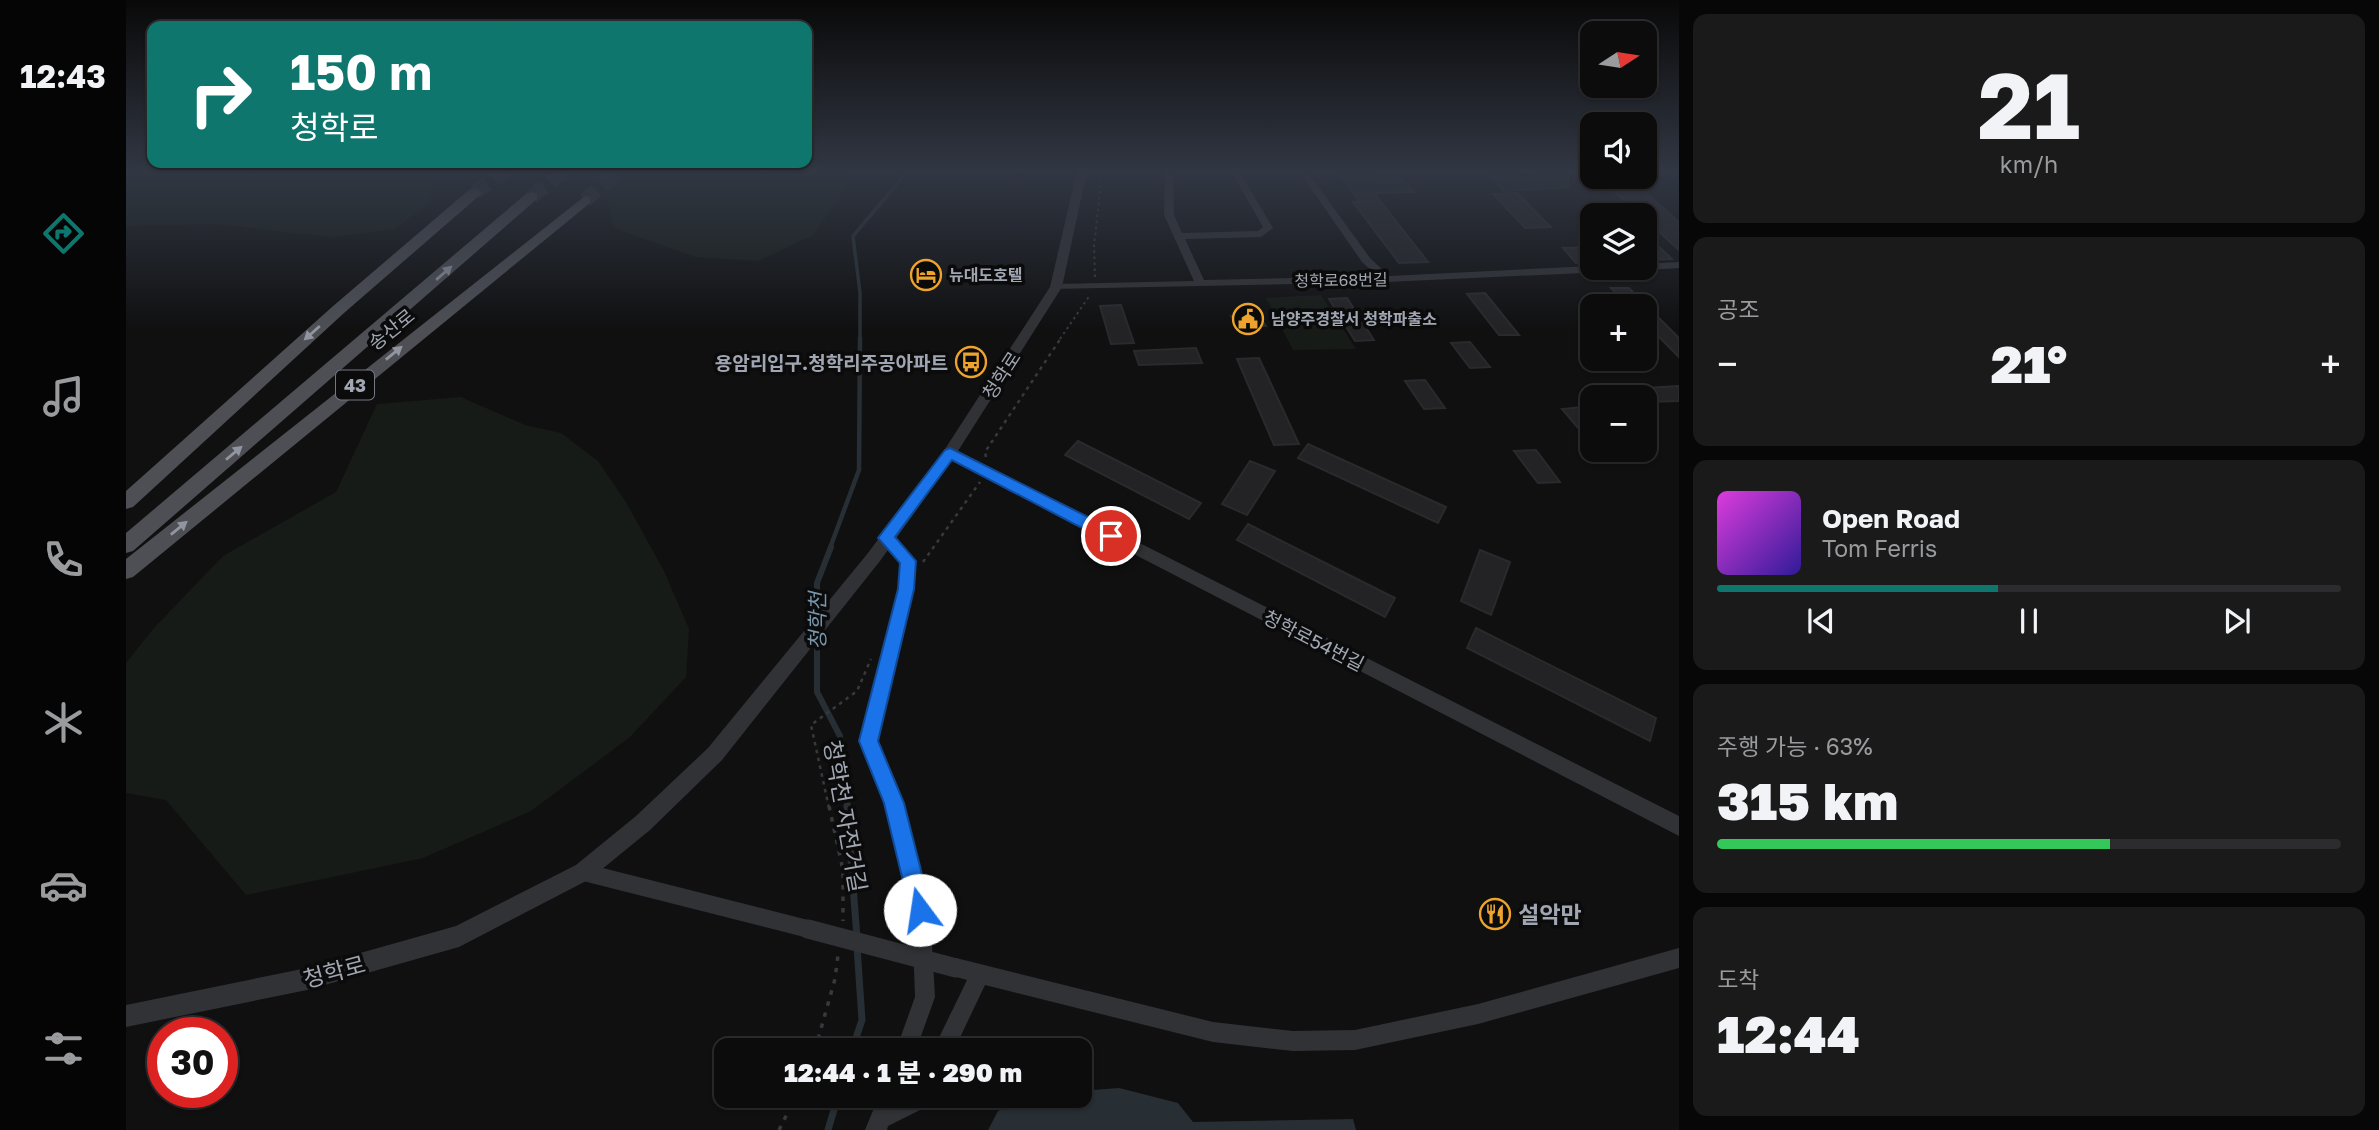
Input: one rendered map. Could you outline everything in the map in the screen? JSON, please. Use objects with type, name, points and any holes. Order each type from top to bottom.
[{"type":"main road","points":[[126,502],[338,310],[438,224]]},
{"type":"main road","name":"송산로","points":[[126,545],[500,224]]},
{"type":"main road","name":"송산로","points":[[126,571],[556,224]]},
{"type":"street","name":"청학로","points":[[126,1016],[307,979],[459,936],[583,872],[643,824],[715,754],[874,557],[950,453],[1056,287],[1070,224]]},
{"type":"street","points":[[1173,224],[1200,283]]},
{"type":"street","points":[[1178,236],[1261,234],[1268,228],[1266,224]]},
{"type":"street","points":[[1340,224],[1366,260],[1386,279]]},
{"type":"street","points":[[1349,279],[1366,260]]},
{"type":"street","points":[[1657,266],[1679,265]]},
{"type":"street","name":"청학로68번길","points":[[1056,287],[1386,279],[1580,270]]},
{"type":"street","name":"청학로54번길","points":[[950,453],[1679,826]]},
{"type":"street","points":[[886,538],[908,561],[906,589],[868,741],[894,803],[920,910],[925,997],[910,1038]]},
{"type":"street","points":[[583,872],[1213,1032],[1293,1041],[1355,1040],[1478,1014],[1679,958]]},
{"type":"street","points":[[949,1038],[979,974]]},
{"type":"street","points":[[878,1124],[906,1108]]},
{"type":"path","points":[[987,472],[985,452],[1096,286],[1094,246],[1096,224]]},
{"type":"path","name":"청학천 자전거길","points":[[842,933],[845,909],[843,870],[811,725],[857,691]]},
{"type":"path","points":[[818,1038],[835,979],[840,944]]},
{"type":"path","points":[[779,1130],[790,1108]]},
{"type":"shaded area","points":[[126,224],[401,224],[394,229],[332,237],[214,224],[126,226]]},
{"type":"shaded area","points":[[613,224],[821,224],[813,235],[758,261],[695,257],[614,228]]},
{"type":"shaded area","points":[[1321,295],[1356,349],[1293,350],[1266,298]]},
{"type":"shaded area","points":[[461,397],[525,425],[561,433],[598,461],[626,502],[664,571],[689,629],[686,677],[630,737],[531,811],[423,858],[246,895],[166,800],[126,793],[126,663],[154,628],[223,556],[336,492],[377,404]]},
{"type":"shaded area","points":[[1119,1088],[1178,1103],[1193,1122],[1353,1119],[1356,1130],[988,1130],[998,1111],[1008,1108],[1092,1108],[1092,1090]]},
{"type":"building","points":[[1369,224],[1398,224],[1428,262],[1399,263]]},
{"type":"building","points":[[1521,224],[1548,224],[1551,227],[1525,228]]},
{"type":"building","points":[[1657,224],[1679,224],[1679,250],[1657,230]]},
{"type":"building","points":[[1657,245],[1672,259],[1657,260]]},
{"type":"building","points":[[1580,247],[1580,263],[1576,263],[1563,248]]},
{"type":"building","points":[[1611,288],[1629,288],[1635,294],[1617,294]]},
{"type":"building","points":[[1485,293],[1519,335],[1499,335],[1467,294]]},
{"type":"building","points":[[1347,298],[1374,340],[1355,341],[1329,299]]},
{"type":"building","points":[[1121,305],[1134,343],[1111,344],[1100,306]]},
{"type":"building","name":"남양주경찰서 청학파출소","points":[[1257,314],[1266,326],[1239,328],[1231,316]]},
{"type":"building","points":[[1657,316],[1679,338],[1679,357],[1657,335]]},
{"type":"building","points":[[1470,342],[1490,367],[1470,368],[1451,343]]},
{"type":"building","points":[[1196,348],[1202,363],[1139,365],[1134,351]]},
{"type":"building","points":[[1259,358],[1299,444],[1274,445],[1237,359]]},
{"type":"building","points":[[1425,380],[1445,408],[1424,409],[1405,381]]},
{"type":"building","points":[[1679,386],[1679,401],[1657,402],[1657,387]]},
{"type":"building","points":[[1580,407],[1580,430],[1562,409]]},
{"type":"building","points":[[1078,441],[1201,503],[1189,519],[1065,455]]},
{"type":"building","points":[[1308,444],[1446,507],[1438,523],[1298,458]]},
{"type":"building","points":[[1536,450],[1560,482],[1538,483],[1514,451]]},
{"type":"building","points":[[1250,461],[1275,471],[1247,515],[1222,504]]},
{"type":"building","points":[[1248,524],[1395,598],[1385,617],[1237,540]]},
{"type":"building","points":[[1480,550],[1510,562],[1491,615],[1461,601]]},
{"type":"building","points":[[1476,628],[1656,718],[1650,741],[1467,648]]},
{"type":"waterway","name":"청학천","points":[[860,338],[860,293],[853,236],[863,224]]},
{"type":"waterway","name":"청학천","points":[[830,548],[859,470],[860,338]]},
{"type":"waterway","name":"청학천","points":[[817,622],[817,583],[831,547]]},
{"type":"waterway","name":"청학천","points":[[817,635],[817,692],[840,736],[848,808]]},
{"type":"waterway","name":"청학천","points":[[847,806],[857,938]]},
{"type":"waterway","name":"청학천","points":[[856,1038],[862,1020],[857,947]]},
{"type":"waterway","name":"청학천","points":[[828,1130],[834,1108]]},
{"type":"place","name":"뉴대도호텔","points":[[926,275]]},
{"type":"place","name":"남양주경찰서 청학파출소","points":[[1248,319]]},
{"type":"place","name":"용암리입구.청학리주공아파트","points":[[971,362]]},
{"type":"place","name":"설악만","points":[[1495,914]]},
{"type":"route","points":[[920,910],[894,803],[868,741],[906,589],[908,561],[886,538],[950,453],[1111,536]]}]
